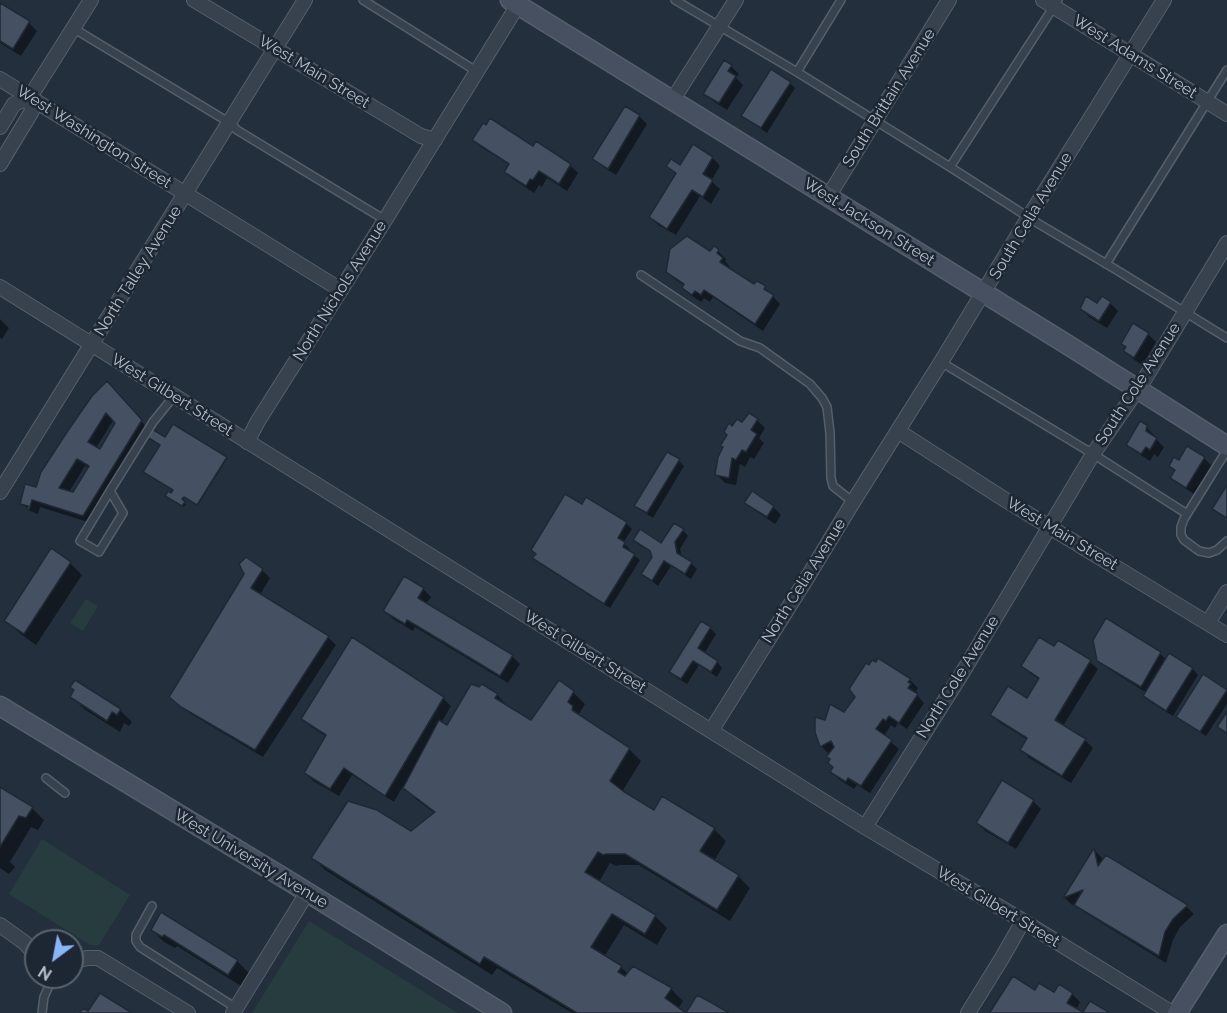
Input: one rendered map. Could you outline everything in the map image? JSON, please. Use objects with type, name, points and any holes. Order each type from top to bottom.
[{"type":"main road","name":"West Jackson Street","points":[[516,2],[1137,389],[1227,448]]},
{"type":"main road","name":"West University Avenue","points":[[0,706],[502,1013]]},
{"type":"main road","points":[[1177,1013],[1227,934]]},
{"type":"street","points":[[0,127],[14,104],[30,97],[90,0]]},
{"type":"street","name":"West Main Street","points":[[194,0],[421,136],[435,140]]},
{"type":"street","name":"North Talley Avenue","points":[[0,492],[305,0]]},
{"type":"street","points":[[672,101],[735,0]]},
{"type":"street","name":"South Brittain Avenue","points":[[828,196],[950,0]]},
{"type":"street","name":"South Celia Avenue","points":[[898,431],[1164,0]]},
{"type":"street","name":"North Nichols Avenue","points":[[248,442],[258,422],[435,140],[516,2]]},
{"type":"street","name":"West Adams Street","points":[[1052,2],[1227,114]]},
{"type":"street","name":"West Washington Street","points":[[0,79],[341,290]]},
{"type":"street","points":[[0,164],[32,111],[30,97]]},
{"type":"street","name":"South Cole Avenue","points":[[1050,525],[1227,243]]},
{"type":"street","name":"West Gilbert Street","points":[[0,287],[865,827],[1172,1013]]},
{"type":"street","name":"West Main Street","points":[[898,431],[1007,501],[1050,525],[1227,635]]},
{"type":"street","name":"North Celia Avenue","points":[[711,731],[898,431]]},
{"type":"street","name":"North Cole Avenue","points":[[865,827],[961,675],[1050,525]]},
{"type":"street","points":[[1208,623],[1227,592]]},
{"type":"street","points":[[235,1010],[307,893]]},
{"type":"street","points":[[968,1013],[1023,921]]},
{"type":"street","points":[[0,925],[24,942]]},
{"type":"street","points":[[84,959],[98,958],[188,1013]]},
{"type":"lane","points":[[363,0],[476,71]]},
{"type":"lane","points":[[675,0],[797,72],[1227,338]]},
{"type":"lane","points":[[797,72],[841,0]]},
{"type":"lane","points":[[950,167],[1052,2]]},
{"type":"lane","points":[[73,28],[385,220]]},
{"type":"lane","points":[[1106,264],[1227,70]]},
{"type":"lane","points":[[641,275],[741,341],[760,348],[810,384],[827,407],[833,486],[853,502]]},
{"type":"lane","points":[[942,362],[1094,454],[1187,514]]},
{"type":"lane","points":[[111,490],[123,513],[99,552],[80,541],[111,490],[153,422],[174,396]]},
{"type":"lane","points":[[1227,448],[1181,527],[1181,535],[1199,551],[1209,553],[1217,550],[1227,541]]},
{"type":"lane","points":[[46,778],[65,793]]},
{"type":"lane","points":[[152,906],[136,935],[136,941],[140,947],[235,1010]]},
{"type":"lane","points":[[42,1013],[48,989]]},
{"type":"green space","points":[[86,599],[98,606],[83,631],[70,623]]},
{"type":"green space","points":[[42,839],[130,895],[99,945],[90,945],[84,941],[84,929],[65,929],[9,894]]},
{"type":"green space","points":[[309,921],[458,1013],[252,1013]]},
{"type":"building","points":[[0,3],[30,21],[13,49],[0,41]]},
{"type":"building","points":[[724,60],[732,65],[728,71],[736,76],[719,103],[703,94]]},
{"type":"building","points":[[771,69],[791,82],[761,128],[741,116]]},
{"type":"building","points":[[625,106],[640,115],[608,169],[592,159]]},
{"type":"building","points":[[490,118],[533,146],[536,141],[571,164],[559,184],[539,171],[526,186],[504,172],[509,164],[472,140],[483,123],[486,125]]},
{"type":"building","points":[[693,144],[713,157],[703,174],[713,180],[703,197],[692,190],[667,229],[649,217],[676,173],[666,166],[671,159],[680,165]]},
{"type":"building","points":[[687,236],[710,251],[714,246],[717,248],[719,250],[717,253],[723,258],[720,262],[754,284],[757,281],[766,286],[764,289],[774,295],[755,324],[704,290],[701,295],[695,291],[692,295],[682,288],[684,284],[666,272],[670,249]]},
{"type":"building","points":[[1086,296],[1097,303],[1102,296],[1111,302],[1099,321],[1080,309]]},
{"type":"building","points":[[1133,323],[1149,333],[1134,358],[1123,351],[1126,347],[1121,344]]},
{"type":"building","points":[[107,381],[142,420],[83,516],[32,500],[27,510],[28,506],[20,504],[25,484],[36,487],[41,472],[92,396]],"holes":[[[106,413],[115,423],[100,449],[88,442]],[[77,459],[89,466],[73,492],[59,488]]]},
{"type":"building","points":[[749,413],[758,419],[751,430],[757,434],[746,452],[742,450],[736,460],[732,458],[729,478],[715,475],[718,457],[723,447],[720,446],[727,435],[724,432],[729,423],[732,426],[737,419],[742,422]]},
{"type":"building","points":[[1140,421],[1147,425],[1146,431],[1157,438],[1150,450],[1146,447],[1141,454],[1126,445]]},
{"type":"building","points":[[173,424],[227,457],[197,505],[184,497],[182,499],[185,502],[182,506],[165,496],[168,491],[171,493],[173,490],[143,472],[160,445],[147,437],[152,429],[165,437]]},
{"type":"building","points":[[1187,446],[1205,457],[1186,488],[1170,478],[1175,470],[1169,466],[1174,457],[1179,460]]},
{"type":"building","points":[[667,452],[680,459],[647,513],[634,506]]},
{"type":"building","points":[[1227,485],[1227,518],[1212,509]]},
{"type":"building","points":[[752,491],[774,506],[767,517],[744,503]]},
{"type":"building","points":[[565,494],[582,504],[586,497],[627,522],[618,538],[625,542],[623,547],[635,554],[604,604],[532,558],[536,554],[531,550]]},
{"type":"building","points":[[674,523],[684,529],[675,542],[677,553],[692,562],[685,574],[664,561],[652,581],[641,574],[652,557],[650,551],[633,540],[640,529],[661,543]]},
{"type":"building","points":[[51,548],[71,562],[24,634],[4,621]]},
{"type":"building","points":[[246,557],[263,569],[251,588],[329,636],[255,750],[181,707],[169,697],[244,574],[239,564]]},
{"type":"building","points":[[404,576],[424,588],[418,598],[513,655],[500,676],[407,620],[405,624],[383,611]]},
{"type":"building","points":[[1106,618],[1161,652],[1141,687],[1097,661],[1093,640]]},
{"type":"building","points":[[701,621],[711,627],[698,648],[718,661],[711,672],[693,661],[681,679],[669,672]]},
{"type":"building","points":[[352,637],[444,697],[385,796],[344,768],[330,789],[304,773],[326,735],[301,719]]},
{"type":"building","points":[[1039,637],[1054,646],[1058,640],[1091,660],[1055,720],[1086,739],[1062,776],[1020,750],[1027,738],[990,715],[1008,686],[1027,698],[1039,678],[1021,666]]},
{"type":"building","points":[[1169,653],[1193,668],[1166,711],[1143,696]]},
{"type":"building","points":[[878,658],[911,679],[908,682],[911,684],[908,688],[918,694],[899,723],[889,716],[886,721],[883,719],[876,729],[892,740],[861,786],[848,778],[846,782],[830,772],[833,767],[828,763],[830,759],[826,757],[834,747],[831,741],[820,747],[815,732],[815,717],[825,720],[830,704],[844,712],[855,697],[849,689],[866,663],[869,665],[872,660],[876,662]]},
{"type":"building","points":[[1203,674],[1227,690],[1200,732],[1176,717]]},
{"type":"building","points":[[75,680],[121,709],[117,715],[112,712],[107,721],[70,697],[74,690],[70,687]]},
{"type":"building","points":[[559,680],[574,691],[568,702],[573,706],[572,710],[630,748],[610,781],[654,810],[662,796],[715,828],[700,851],[739,875],[717,910],[625,854],[603,855],[598,852],[585,872],[656,915],[645,934],[612,914],[591,947],[622,966],[618,972],[625,976],[633,966],[672,988],[665,998],[686,1013],[577,1013],[484,957],[480,964],[311,858],[348,801],[377,810],[411,831],[435,812],[403,788],[439,720],[447,725],[471,684],[479,687],[482,684],[498,694],[495,698],[531,720]]},
{"type":"building","points":[[1227,712],[1227,733],[1217,727]]},
{"type":"building","points":[[1002,780],[1034,800],[1008,843],[976,823]]},
{"type":"building","points":[[0,787],[33,807],[26,818],[19,816],[0,847]]},
{"type":"building","points":[[1094,848],[1098,866],[1106,855],[1188,905],[1173,919],[1165,932],[1159,956],[1074,905],[1083,890],[1063,898]]},
{"type":"building","points":[[161,912],[238,960],[228,975],[164,935],[162,937],[151,930]]},
{"type":"building","points":[[1013,976],[1035,990],[1039,983],[1054,992],[1059,984],[1073,993],[1067,1003],[1083,1012],[1090,1001],[1110,1013],[991,1013]]},
{"type":"building","points":[[100,993],[132,1013],[80,1013],[83,1008],[88,1011]]},
{"type":"building","points":[[697,995],[712,1003],[729,1013],[686,1013]]}]
